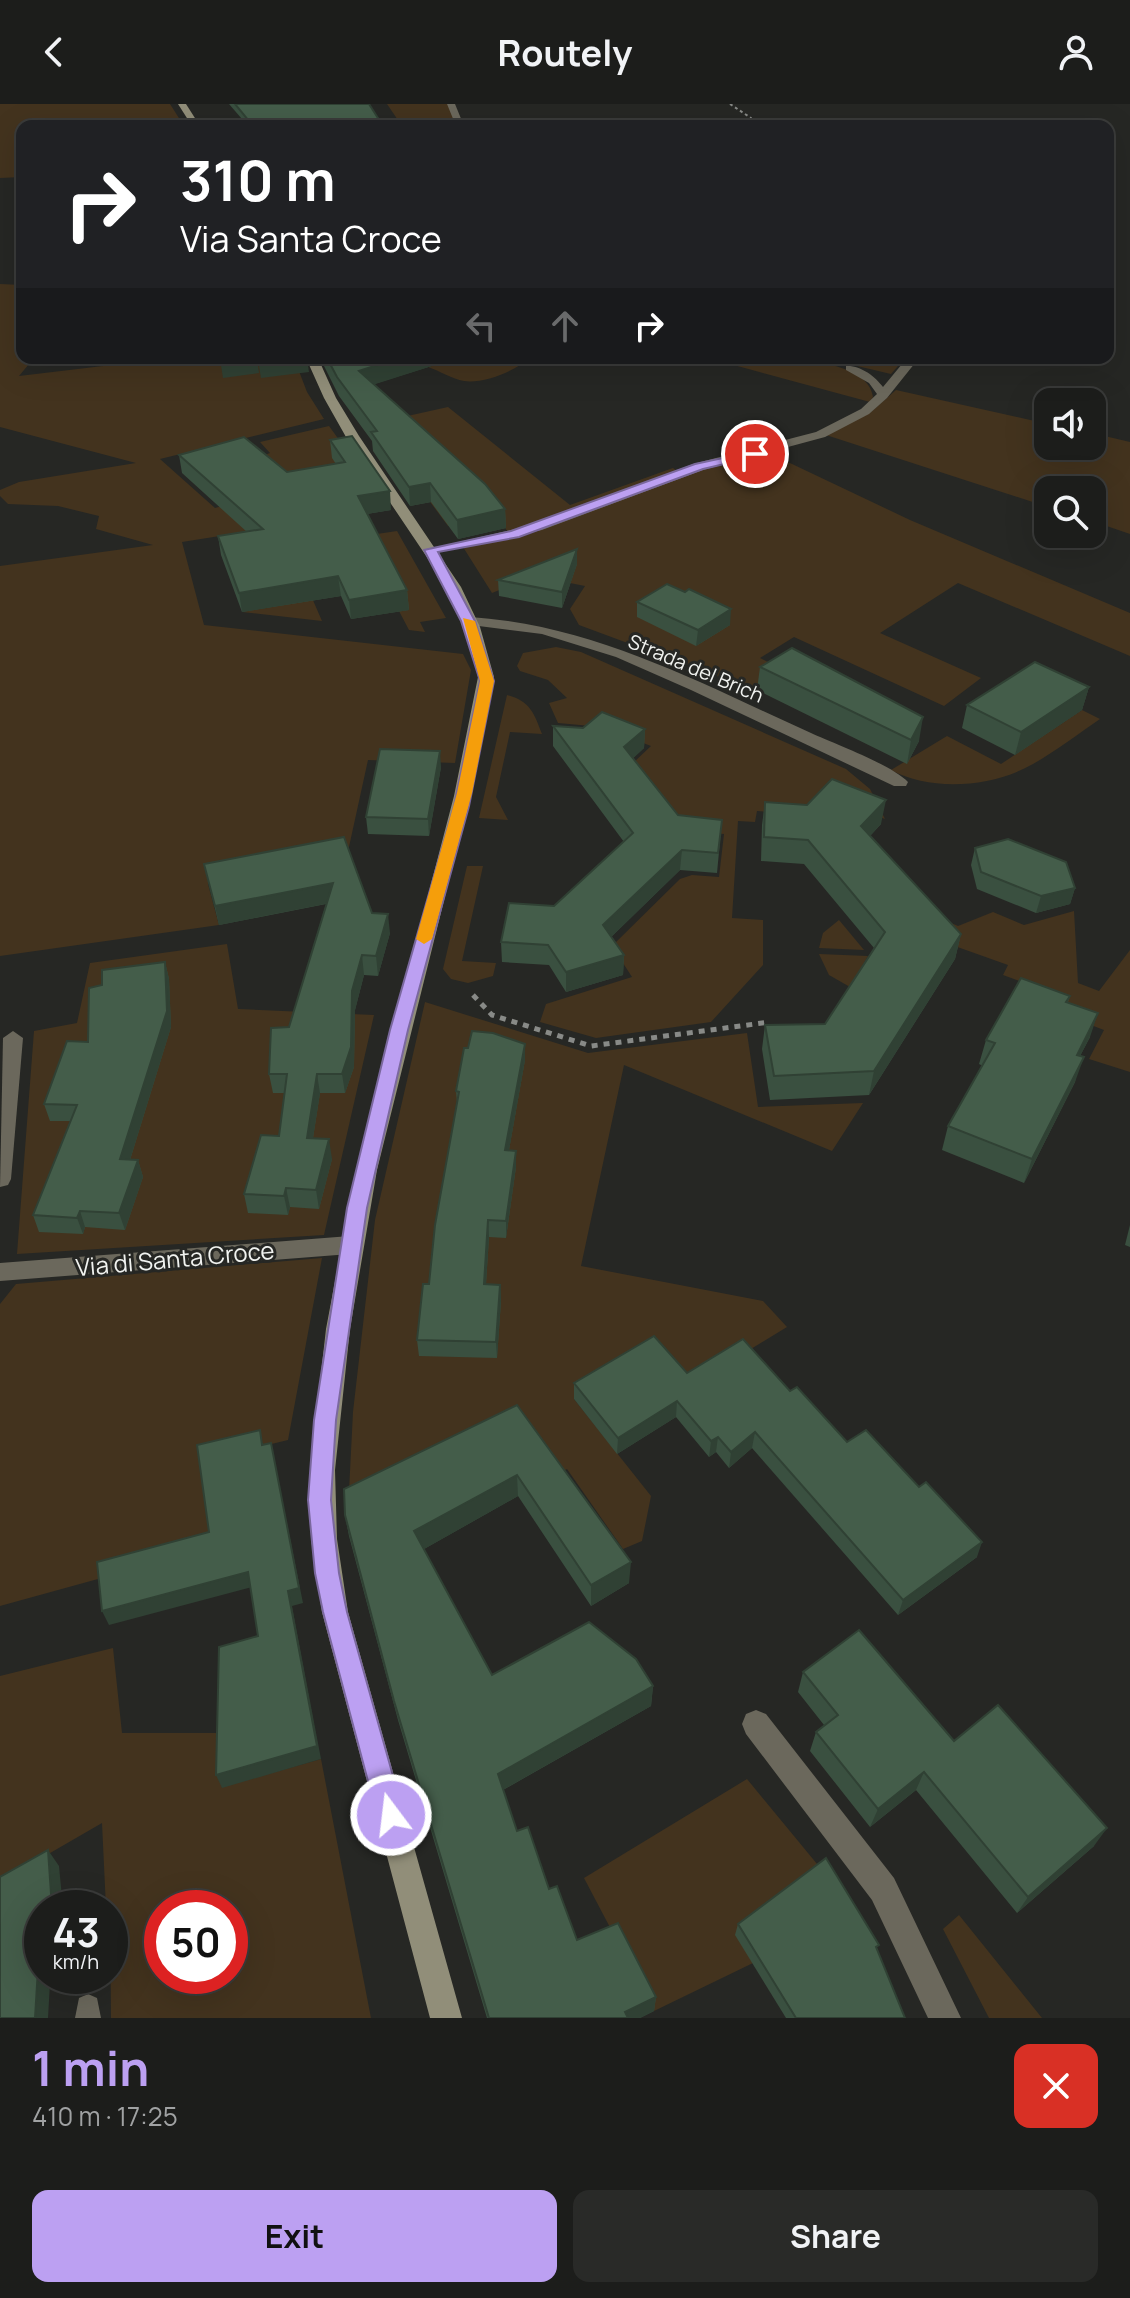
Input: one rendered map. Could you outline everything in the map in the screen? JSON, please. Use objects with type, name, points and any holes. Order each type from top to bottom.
[{"type":"main road","points":[[315,364],[341,419],[431,550],[468,621],[485,669],[485,692],[461,806],[399,1030],[350,1245],[319,1500],[327,1573],[446,2018]]},
{"type":"street","points":[[431,550],[514,534],[699,467],[790,444],[853,418],[883,395],[908,364]]},
{"type":"street","points":[[850,368],[873,381],[883,395]]},
{"type":"street","name":"Strada del Brich","points":[[468,621],[509,622],[542,629],[674,677],[900,782]]},
{"type":"street","points":[[0,1179],[13,1038]]},
{"type":"street","name":"Via di Santa Croce","points":[[0,1272],[350,1245]]},
{"type":"street","points":[[756,1724],[883,1889],[945,2018]]},
{"type":"path","points":[[730,104],[752,120]]},
{"type":"path","points":[[473,995],[492,1015],[591,1046],[770,1022]]},
{"type":"shaded area","points":[[0,104],[170,104],[180,120],[16,120],[16,177],[0,178]]},
{"type":"shaded area","points":[[387,104],[448,104],[455,120],[398,120]]},
{"type":"shaded area","points":[[0,284],[16,285],[16,364],[29,364],[19,376],[120,364],[296,364],[307,392],[324,419],[160,459],[215,508],[258,496],[277,527],[182,542],[204,625],[463,654],[471,670],[455,763],[368,760],[347,856],[208,884],[219,925],[0,956],[0,566],[153,545],[96,529],[99,516],[58,506],[8,504],[0,496],[0,490],[19,482],[136,463],[0,427]]},
{"type":"shaded area","points":[[438,364],[521,364],[499,376],[472,381],[455,379],[428,367]]},
{"type":"shaded area","points":[[730,364],[827,364],[850,371],[866,382],[873,397],[870,402]]},
{"type":"shaded area","points":[[848,364],[900,364],[891,374]]},
{"type":"shaded area","points":[[896,390],[1034,421],[1034,460],[1106,460],[1106,436],[1130,442],[1130,534],[1106,526],[1106,476],[1034,476],[1034,502],[826,435],[871,412]]},
{"type":"shaded area","points":[[448,407],[570,505],[673,468],[677,471],[508,532],[497,517],[448,526],[416,483],[394,419]]},
{"type":"shaded area","points":[[329,426],[350,455],[333,458],[347,481],[307,505],[259,457],[270,453],[260,442]]},
{"type":"shaded area","points":[[771,454],[910,520],[1130,613],[1130,656],[958,583],[880,633],[981,678],[944,706],[794,637],[760,658],[788,672],[757,691],[579,625],[570,609],[585,586],[570,583],[572,578],[546,571],[492,593],[463,547],[524,536],[701,470]]},
{"type":"shaded area","points":[[397,531],[446,618],[420,622],[425,632],[409,630],[399,611],[408,610],[370,535]]},
{"type":"shaded area","points":[[289,545],[322,621],[242,612],[289,604]]},
{"type":"shaded area","points":[[556,647],[581,652],[846,769],[870,789],[885,819],[826,796],[807,815],[757,811],[755,822],[738,821],[732,918],[763,920],[763,965],[711,1022],[596,1038],[540,1022],[546,1004],[632,977],[612,946],[680,879],[692,875],[719,877],[724,834],[681,830],[633,763],[651,746],[602,727],[558,723],[549,703],[567,698],[548,680],[520,671],[517,666],[523,653]]},
{"type":"shaded area","points":[[507,695],[530,709],[542,734],[510,732],[496,797],[508,820],[479,818]]},
{"type":"shaded area","points":[[1082,710],[1100,719],[1033,764],[1000,778],[943,784],[925,782],[891,770],[947,736],[1001,764]]},
{"type":"shaded area","points":[[467,866],[483,866],[462,961],[496,963],[493,976],[468,983],[451,979],[443,969]]},
{"type":"shaded area","points":[[911,905],[958,926],[993,912],[1024,925],[1074,911],[1078,983],[1099,991],[1130,950],[1130,1072],[1089,1059],[1104,1030],[1054,1011],[1053,993],[1003,975],[1008,965],[949,944]]},
{"type":"shaded area","points":[[839,920],[864,950],[819,948],[823,933]]},
{"type":"shaded area","points":[[227,944],[238,1009],[374,1015],[324,1235],[17,1254],[34,1031],[77,1023],[90,963]]},
{"type":"shaded area","points":[[819,954],[868,956],[850,987],[829,975]]},
{"type":"shaded area","points":[[425,1002],[588,1053],[747,1033],[758,1107],[863,1103],[832,1151],[624,1065],[581,1266],[763,1301],[787,1327],[685,1389],[574,1399],[651,1496],[642,1541],[623,1549],[567,1469],[552,1477],[348,1511],[353,1412],[375,1220]]},
{"type":"shaded area","points":[[322,1258],[288,1440],[202,1461],[214,1547],[0,1606],[0,1304],[16,1284]]},
{"type":"shaded area","points":[[113,1648],[122,1733],[223,1733],[222,1787],[321,1759],[371,2018],[111,2018],[111,1994],[128,1994],[128,1890],[105,1890],[102,1823],[0,1882],[0,1676]]},
{"type":"shaded area","points":[[747,1779],[822,1870],[753,1963],[654,2011],[584,1878]]},
{"type":"shaded area","points":[[959,1915],[1042,2018],[989,2018],[943,1929]]},
{"type":"building","points":[[235,104],[369,104],[379,120],[248,120]]},
{"type":"building","points":[[330,364],[381,364],[359,371],[485,484],[505,509],[457,520],[430,483],[409,487],[371,432],[377,431]]},
{"type":"building","points":[[352,436],[390,491],[358,496],[407,590],[349,600],[338,576],[239,593],[218,536],[263,529],[179,455],[244,437],[287,472],[345,462],[330,440]]},
{"type":"building","points":[[577,549],[562,592],[498,580]]},
{"type":"building","points":[[667,584],[685,592],[689,589],[731,609],[698,630],[637,602]]},
{"type":"building","points":[[792,648],[923,717],[911,740],[760,667]]},
{"type":"building","points":[[1035,662],[1089,687],[1021,732],[967,705]]},
{"type":"building","points":[[602,712],[645,729],[624,747],[678,815],[722,820],[718,853],[682,850],[603,925],[624,955],[566,972],[548,945],[501,942],[509,903],[554,906],[633,833],[553,726],[583,728]]},
{"type":"building","points":[[380,749],[440,751],[428,819],[366,817]]},
{"type":"building","points":[[832,779],[886,800],[861,826],[961,934],[874,1071],[774,1076],[765,1025],[825,1024],[885,932],[808,840],[764,837],[765,802],[807,805]]},
{"type":"building","points":[[344,837],[372,913],[388,914],[376,956],[362,955],[352,991],[351,1047],[342,1074],[317,1074],[307,1138],[329,1139],[316,1190],[286,1188],[284,1196],[244,1194],[261,1135],[279,1136],[287,1074],[269,1074],[271,1028],[289,1027],[333,883],[215,906],[204,864]]},
{"type":"building","points":[[1008,839],[1066,862],[1075,888],[1041,896],[981,872],[975,848]]},
{"type":"building","points":[[165,962],[167,1011],[120,1159],[138,1160],[119,1213],[80,1211],[77,1218],[33,1215],[77,1105],[44,1104],[67,1041],[88,1042],[89,988],[102,985],[102,970]]},
{"type":"building","points":[[1021,978],[1070,996],[1066,1002],[1098,1013],[1077,1055],[1084,1057],[1032,1159],[948,1126],[995,1043],[986,1040]]},
{"type":"building","points":[[472,1031],[493,1033],[525,1044],[505,1150],[516,1151],[506,1221],[488,1220],[484,1284],[500,1285],[496,1342],[417,1340],[423,1284],[429,1284],[435,1225],[459,1092],[456,1091],[464,1048],[468,1048]]},
{"type":"building","points":[[654,1336],[687,1373],[743,1339],[790,1391],[797,1387],[847,1442],[866,1430],[919,1487],[926,1482],[982,1542],[903,1600],[755,1432],[731,1452],[718,1437],[711,1441],[677,1401],[618,1438],[574,1383]]},
{"type":"building","points":[[517,1405],[631,1562],[591,1585],[517,1475],[414,1531],[492,1675],[589,1622],[636,1659],[653,1686],[498,1774],[517,1831],[528,1827],[549,1889],[557,1886],[577,1940],[618,1923],[656,1997],[625,2012],[628,2018],[489,2018],[394,1701],[345,1515],[344,1489]]},
{"type":"building","points":[[260,1430],[262,1445],[271,1443],[299,1588],[288,1591],[317,1746],[216,1775],[219,1647],[258,1636],[248,1572],[102,1611],[97,1562],[209,1532],[197,1445]]},
{"type":"building","points":[[859,1630],[954,1741],[998,1705],[1107,1828],[1028,1897],[924,1772],[878,1809],[816,1732],[838,1715],[803,1672]]},
{"type":"building","points":[[48,1850],[51,1890],[24,1890],[24,1994],[36,1994],[35,2018],[0,2018],[0,1877]]},
{"type":"building","points":[[826,1858],[879,1945],[876,1947],[905,2018],[796,2018],[738,1924]]},
{"type":"slow traffic","points":[[424,939],[464,793],[487,681],[483,659],[468,621]]},
{"type":"route","points":[[391,1815],[335,1612],[322,1539],[319,1500],[325,1420],[357,1208],[399,1030],[461,806],[487,681],[483,659],[468,621],[431,550],[514,534],[699,467],[755,454]]}]
